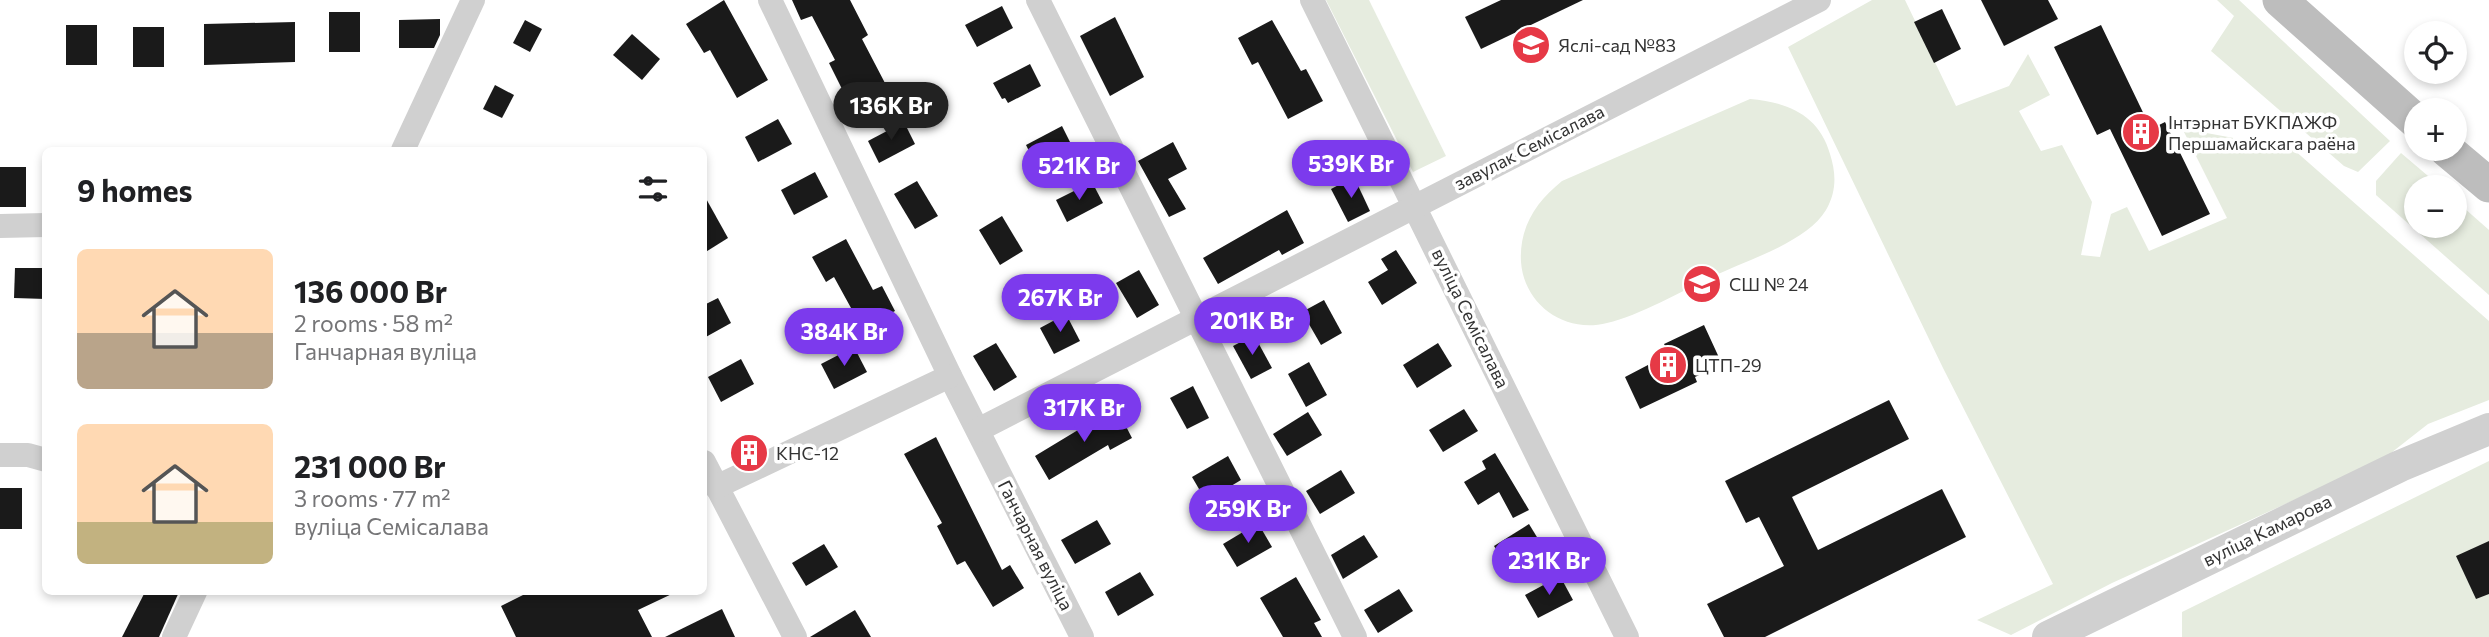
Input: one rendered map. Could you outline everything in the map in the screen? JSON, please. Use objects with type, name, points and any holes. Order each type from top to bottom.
[{"type":"main road","points":[[2280,0],[2404,110]]},
{"type":"main road","points":[[2460,161],[2489,185]]},
{"type":"street","points":[[404,147],[473,0]]},
{"type":"street","name":"Ганчарная вуліца","points":[[770,0],[950,376],[1082,637]]},
{"type":"street","points":[[1038,0],[1355,637]]},
{"type":"street","name":"вуліца Семісалава","points":[[1312,0],[1627,637]]},
{"type":"street","name":"завулак Семісалава","points":[[978,430],[1415,204],[1819,0]]},
{"type":"street","points":[[0,226],[42,225]]},
{"type":"street","points":[[716,486],[950,376]]},
{"type":"street","name":"вуліца Камарова","points":[[2048,637],[2380,476],[2489,429]]},
{"type":"street","points":[[0,454],[28,455],[42,459]]},
{"type":"street","points":[[707,468],[795,637]]},
{"type":"street","points":[[174,637],[194,595]]},
{"type":"shaded area","points":[[1326,0],[1369,0],[1446,156],[1413,172]]},
{"type":"shaded area","points":[[1872,0],[1905,0],[1956,106],[2009,86],[2028,54],[2050,95],[2019,111],[2041,151],[2062,145],[2092,202],[2081,255],[2100,257],[2111,214],[2127,207],[2149,251],[2227,218],[2182,128],[2196,123],[2201,132],[2293,149],[2489,321],[2489,400],[2428,424],[2382,460],[2112,583],[2011,635],[1977,620],[2053,584],[1943,368],[1788,47]]},
{"type":"shaded area","points":[[2217,0],[2239,0],[2390,141],[2358,172],[2344,166],[2211,51],[2234,16]]},
{"type":"shaded area","points":[[1750,99],[1777,103],[1800,113],[1810,120],[1825,141],[1832,161],[1834,182],[1830,203],[1817,221],[1791,241],[1620,320],[1591,325],[1576,324],[1562,320],[1538,303],[1524,277],[1521,249],[1531,216],[1553,189],[1562,181]]},
{"type":"shaded area","points":[[2401,153],[2404,161],[2410,161],[2427,175],[2404,175],[2404,220],[2376,195],[2376,181]]},
{"type":"shaded area","points":[[2467,211],[2489,230],[2489,295],[2425,238],[2467,238]]},
{"type":"shaded area","points":[[2489,461],[2489,637],[2182,637],[2182,612]]},
{"type":"building","points":[[724,0],[768,80],[737,98],[710,50],[704,53],[686,24]]},
{"type":"building","points":[[792,0],[850,0],[868,35],[862,39],[886,85],[850,105],[829,63],[835,60],[812,16],[801,20]]},
{"type":"building","points":[[1501,0],[1583,0],[1481,49],[1465,17]]},
{"type":"building","points":[[1981,0],[2048,0],[2058,19],[2004,46]]},
{"type":"building","points":[[1002,6],[1013,28],[977,47],[965,25]]},
{"type":"building","points":[[1942,9],[1961,49],[1934,63],[1914,22]]},
{"type":"building","points":[[329,12],[360,12],[360,52],[329,52]]},
{"type":"building","points":[[1115,17],[1144,77],[1110,96],[1080,36]]},
{"type":"building","points":[[440,19],[440,35],[434,48],[399,48],[399,20]]},
{"type":"building","points":[[525,20],[542,29],[530,52],[513,43]]},
{"type":"building","points":[[1272,20],[1301,71],[1306,69],[1323,101],[1288,119],[1258,62],[1252,65],[1238,38]]},
{"type":"building","points":[[295,22],[295,62],[204,65],[204,24]]},
{"type":"building","points":[[66,25],[97,25],[97,65],[66,65]]},
{"type":"building","name":"Інтэрнат БУКПАЖФ Першамайскага раёна","points":[[2101,25],[2151,129],[2165,122],[2210,214],[2162,236],[2110,129],[2097,135],[2054,47]]},
{"type":"building","points":[[133,27],[164,27],[164,67],[133,67]]},
{"type":"building","points":[[632,34],[660,59],[642,80],[613,55]]},
{"type":"building","points":[[1030,64],[1041,86],[1008,103],[1005,98],[1002,99],[993,83]]},
{"type":"building","points":[[495,85],[514,95],[502,118],[483,109]]},
{"type":"building","points":[[778,119],[792,144],[758,162],[745,137]]},
{"type":"building","points":[[904,122],[915,144],[879,163],[868,141]]},
{"type":"building","points":[[1062,126],[1073,148],[1037,167],[1026,145]]},
{"type":"building","points":[[1173,142],[1187,169],[1168,179],[1186,209],[1169,217],[1138,161]]},
{"type":"building","points":[[0,167],[26,167],[26,207],[0,207]]},
{"type":"building","points":[[815,172],[828,197],[794,215],[781,190]]},
{"type":"building","points":[[1354,177],[1370,211],[1348,222],[1331,189]]},
{"type":"building","points":[[917,181],[938,216],[915,229],[894,194]]},
{"type":"building","points":[[1092,182],[1103,203],[1067,222],[1056,200]]},
{"type":"building","points":[[707,200],[728,238],[707,251]]},
{"type":"building","points":[[1287,210],[1304,243],[1282,255],[1279,250],[1218,284],[1203,258]]},
{"type":"building","points":[[1002,216],[1023,251],[1000,265],[979,230]]},
{"type":"building","points":[[846,239],[873,290],[882,286],[895,311],[862,328],[834,277],[826,282],[812,257]]},
{"type":"building","points":[[1396,250],[1417,283],[1382,305],[1368,282],[1388,270],[1381,259]]},
{"type":"building","points":[[15,268],[42,268],[42,299],[14,298]]},
{"type":"building","points":[[1139,270],[1159,305],[1137,318],[1116,283]]},
{"type":"building","points":[[718,298],[731,323],[707,336],[707,304]]},
{"type":"building","points":[[1324,300],[1342,333],[1321,345],[1302,312]]},
{"type":"building","points":[[1066,314],[1080,341],[1054,354],[1040,328]]},
{"type":"building","name":"ЦТП-29","points":[[1704,325],[1722,364],[1695,377],[1697,382],[1640,409],[1625,377],[1669,354],[1664,344]]},
{"type":"building","points":[[1254,335],[1272,368],[1251,379],[1233,346]]},
{"type":"building","points":[[996,343],[1017,377],[994,391],[973,356]]},
{"type":"building","points":[[1438,343],[1452,366],[1417,388],[1403,365]]},
{"type":"building","points":[[854,347],[867,372],[834,389],[821,364]]},
{"type":"building","points":[[741,359],[754,384],[721,402],[708,377]]},
{"type":"building","points":[[1309,362],[1327,395],[1306,407],[1288,374]]},
{"type":"building","points":[[1193,386],[1209,418],[1187,429],[1170,398]]},
{"type":"building","points":[[1889,400],[1909,439],[1792,497],[1818,550],[1942,489],[1966,537],[1765,637],[1724,637],[1707,604],[1784,566],[1759,517],[1746,523],[1725,481]]},
{"type":"building","points":[[1116,407],[1132,438],[1110,450],[1108,445],[1049,480],[1035,456]]},
{"type":"building","points":[[1464,409],[1478,431],[1443,452],[1429,430]]},
{"type":"building","points":[[1308,412],[1322,435],[1287,456],[1273,434]]},
{"type":"building","points":[[936,437],[1002,570],[1010,565],[1024,588],[993,607],[965,561],[957,565],[937,526],[942,523],[904,454]]},
{"type":"building","points":[[1495,453],[1529,510],[1513,518],[1499,492],[1478,505],[1464,482],[1486,469],[1482,461]]},
{"type":"building","points":[[1228,456],[1241,480],[1206,501],[1192,477]]},
{"type":"building","points":[[1341,470],[1355,493],[1320,514],[1306,491]]},
{"type":"building","points":[[0,488],[22,488],[22,529],[0,529]]},
{"type":"building","points":[[1097,520],[1111,544],[1075,564],[1061,540]]},
{"type":"building","points":[[1258,523],[1272,547],[1237,567],[1223,544]]},
{"type":"building","points":[[1529,524],[1543,547],[1508,568],[1494,546]]},
{"type":"building","points":[[1364,535],[1378,557],[1343,579],[1331,555]]},
{"type":"building","points":[[2489,541],[2489,594],[2476,599],[2456,556]]},
{"type":"building","points":[[824,544],[838,567],[806,586],[792,563]]},
{"type":"building","points":[[1140,572],[1154,595],[1118,616],[1105,592]]},
{"type":"building","points":[[1560,576],[1573,600],[1538,618],[1525,595]]},
{"type":"building","points":[[1296,577],[1321,620],[1314,623],[1322,637],[1283,637],[1260,598]]},
{"type":"building","points":[[1399,589],[1413,611],[1378,633],[1364,610]]},
{"type":"building","points":[[143,595],[178,595],[159,637],[122,637]]},
{"type":"building","points":[[523,595],[670,595],[638,610],[652,637],[516,637],[501,606]]},
{"type":"building","points":[[722,609],[735,637],[665,637]]},
{"type":"building","points":[[855,610],[871,637],[810,637]]},
{"type":"place","name":"Яслі-сад №83","points":[[1531,45]]},
{"type":"place","name":"Інтэрнат БУКПАЖФ Першамайскага раёна","points":[[2141,132]]},
{"type":"place","name":"СШ № 24","points":[[1702,284]]},
{"type":"place","name":"ЦТП-29","points":[[1668,365]]},
{"type":"place","name":"КНС-12","points":[[749,453]]}]
